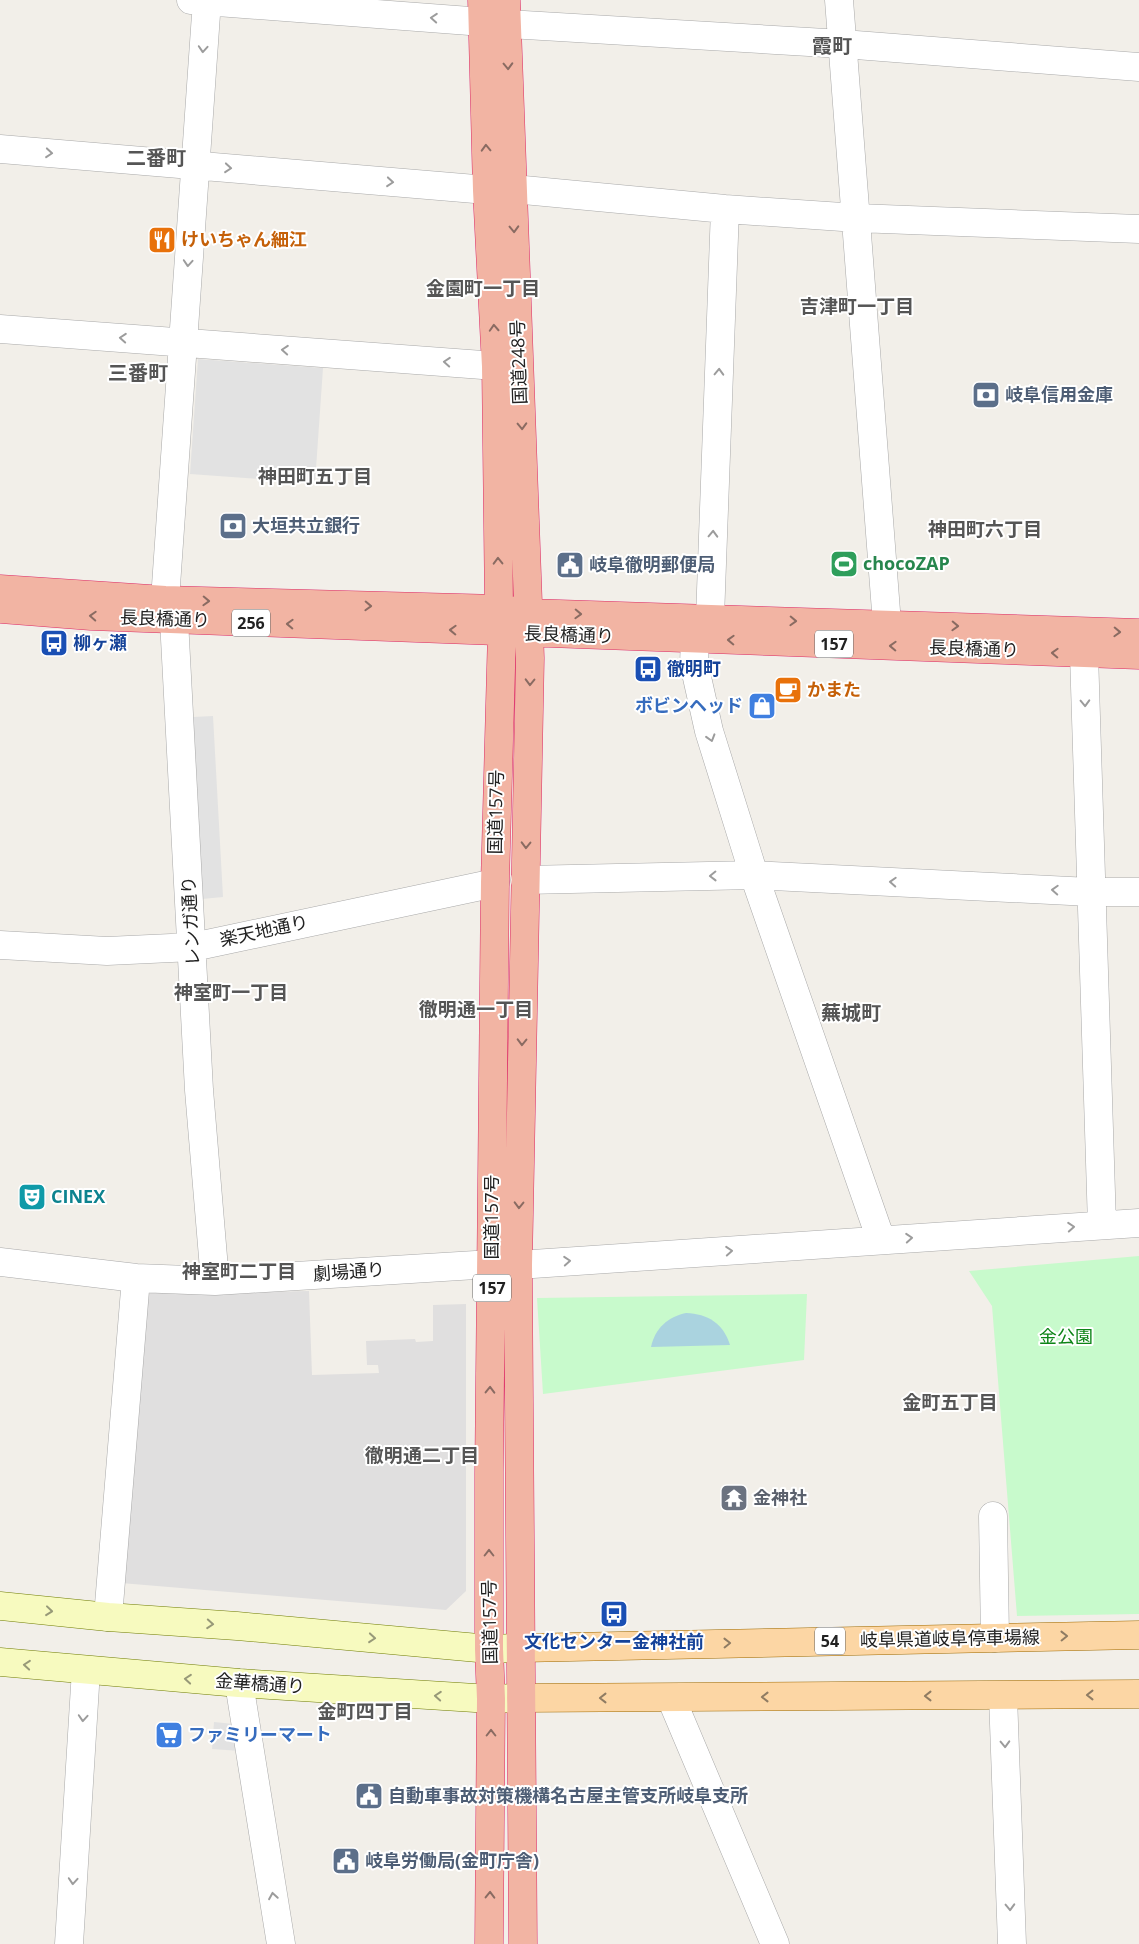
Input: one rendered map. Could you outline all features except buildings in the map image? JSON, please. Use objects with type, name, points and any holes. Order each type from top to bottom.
[{"type":"highway","name":"国道248号","points":[[495,12],[500,190],[529,623]]},
{"type":"highway","name":"国道248号","points":[[500,190],[496,366],[500,621]]},
{"type":"highway","name":"長良橋通り","points":[[0,589],[169,610],[702,628],[1084,654],[1139,656]]},
{"type":"highway","name":"長良橋通り","points":[[0,609],[91,616],[169,610]]},
{"type":"highway","name":"国道157号","points":[[500,621],[495,883],[505,1264],[522,1698],[523,1944]]},
{"type":"highway","name":"国道157号","points":[[488,1944],[491,1699],[489,1649],[505,1264],[525,880],[530,658],[529,623]]},
{"type":"highway","name":"長良橋通り","points":[[702,628],[887,624],[1139,633]]},
{"type":"main road","points":[[0,1606],[489,1649],[520,1648]]},
{"type":"main road","name":"岐阜県道岐阜停車場線","points":[[520,1648],[1139,1635]]},
{"type":"main road","name":"金華橋通り","points":[[0,1662],[239,1683],[491,1699],[522,1698]]},
{"type":"main road","points":[[522,1698],[1139,1694]]},
{"type":"street","points":[[202,0],[495,12],[843,44],[1139,67]]},
{"type":"street","name":"レンガ通り","points":[[202,0],[195,166],[182,343],[169,610],[193,946],[199,1090],[215,1281]]},
{"type":"street","points":[[839,0],[887,624]]},
{"type":"street","points":[[0,149],[725,209],[857,218],[1139,229]]},
{"type":"street","points":[[725,209],[702,628],[694,664],[709,731],[754,875],[881,1240]]},
{"type":"street","points":[[0,329],[496,366]]},
{"type":"street","points":[[1084,654],[1090,892],[1102,1225]]},
{"type":"street","points":[[525,880],[754,875],[1090,892],[1139,892]]},
{"type":"street","name":"楽天地通り","points":[[0,945],[107,951],[193,946],[495,883]]},
{"type":"street","name":"劇場通り","points":[[0,1262],[136,1278],[215,1281],[1139,1223]]},
{"type":"street","points":[[108,1617],[136,1278]]},
{"type":"street","points":[[993,1516],[994,1638]]},
{"type":"street","points":[[69,1944],[86,1670]]},
{"type":"street","points":[[239,1683],[281,1944]]},
{"type":"street","points":[[1003,1696],[1012,1944]]},
{"type":"street","points":[[671,1698],[775,1944]]},
{"type":"shaded area","points":[[198,359],[323,368],[315,483],[190,474]]},
{"type":"shaded area","points":[[213,716],[223,897],[202,899],[193,717]]},
{"type":"shaded area","points":[[155,1289],[171,1294],[309,1291],[312,1375],[379,1373],[378,1365],[367,1365],[366,1341],[415,1339],[416,1342],[433,1341],[433,1305],[466,1304],[466,1591],[446,1610],[121,1583],[146,1297]]},
{"type":"shaded area","points":[[214,1722],[234,1724],[240,1751],[212,1749]]},
{"type":"green space","name":"金公園","points":[[1139,1256],[1139,1614],[1017,1616],[992,1306],[969,1271]]},
{"type":"green space","points":[[807,1294],[804,1360],[543,1394],[537,1298]]},
{"type":"water","points":[[686,1313],[701,1315],[714,1321],[727,1337],[730,1345],[651,1347],[656,1334],[663,1324],[674,1317]]},
{"type":"place","name":"けいちゃん細江","points":[[162,240]]},
{"type":"place","name":"岐阜信用金庫","points":[[986,395]]},
{"type":"place","name":"大垣共立銀行","points":[[233,526]]},
{"type":"place","name":"chocoZAP","points":[[844,564]]},
{"type":"place","name":"岐阜徹明郵便局","points":[[570,565]]},
{"type":"place","name":"柳ヶ瀬","points":[[54,643]]},
{"type":"place","name":"徹明町","points":[[648,669]]},
{"type":"place","name":"かまた","points":[[788,690]]},
{"type":"place","name":"ボビンヘッド","points":[[762,706]]},
{"type":"place","name":"CINEX","points":[[32,1197]]},
{"type":"place","name":"金神社","points":[[734,1498]]},
{"type":"place","name":"文化センター金神社前","points":[[614,1614]]},
{"type":"place","name":"ファミリーマート","points":[[169,1735]]},
{"type":"place","name":"自動車事故対策機構名古屋主管支所岐阜支所","points":[[369,1796]]},
{"type":"place","name":"岐阜労働局(金町庁舎)","points":[[346,1861]]},
{"type":"district","name":"霞町","points":[[832,46]]},
{"type":"district","name":"二番町","points":[[156,158]]},
{"type":"district","name":"金園町一丁目","points":[[483,288]]},
{"type":"district","name":"吉津町一丁目","points":[[857,306]]},
{"type":"district","name":"三番町","points":[[138,373]]},
{"type":"district","name":"神田町五丁目","points":[[315,476]]},
{"type":"district","name":"神田町六丁目","points":[[985,529]]},
{"type":"district","name":"神室町一丁目","points":[[231,992]]},
{"type":"district","name":"徹明通一丁目","points":[[476,1009]]},
{"type":"district","name":"蕪城町","points":[[851,1013]]},
{"type":"district","name":"神室町二丁目","points":[[239,1271]]},
{"type":"district","name":"金町五丁目","points":[[950,1402]]},
{"type":"district","name":"徹明通二丁目","points":[[422,1455]]},
{"type":"district","name":"金町四丁目","points":[[365,1711]]}]
